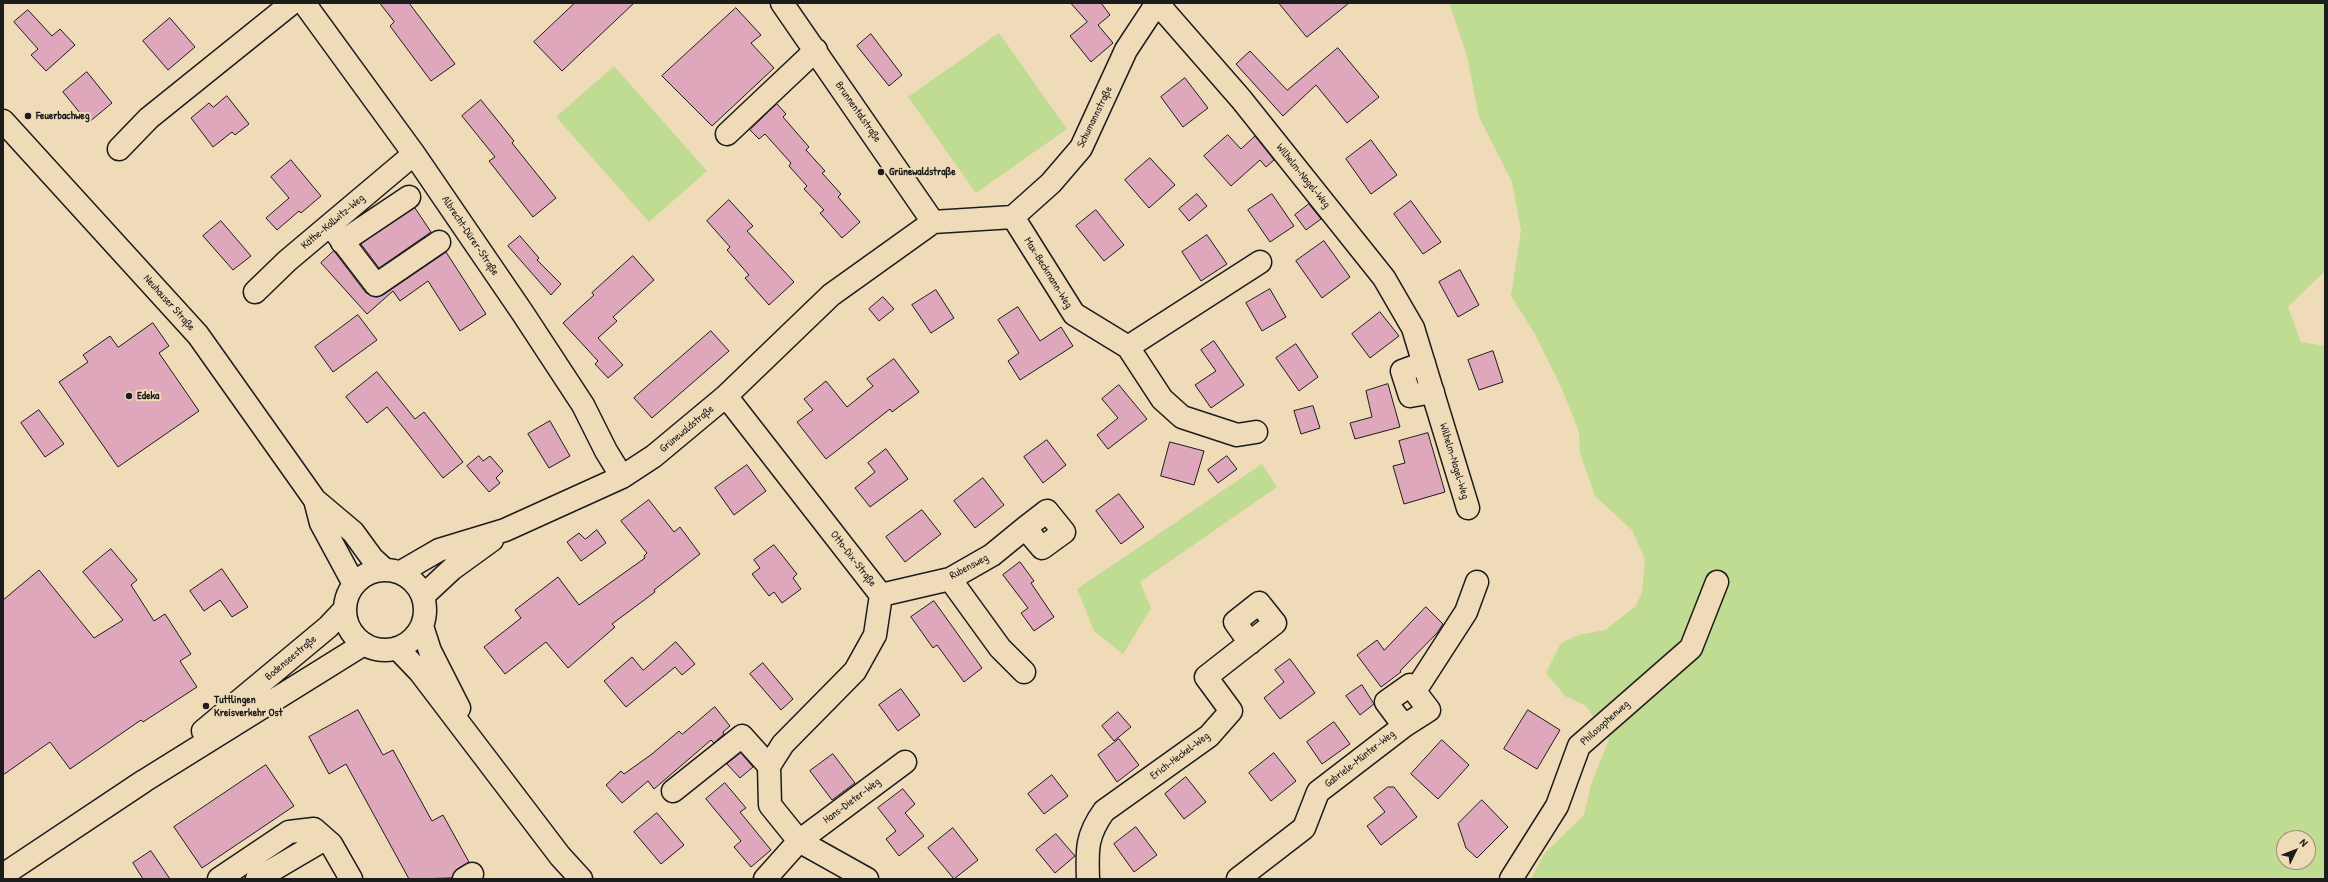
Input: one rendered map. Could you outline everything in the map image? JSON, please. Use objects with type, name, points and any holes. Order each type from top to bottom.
[{"type":"street","points":[[119,149],[149,118],[292,3]]},
{"type":"street","name":"Albrecht-Dürer-Straße","points":[[304,3],[414,154],[583,405],[606,451],[622,477]]},
{"type":"street","name":"Brunnentalstraße","points":[[782,3],[816,50],[933,222]]},
{"type":"street","name":"Schumannstraße","points":[[1013,217],[1051,183],[1081,148],[1126,50],[1158,3]]},
{"type":"street","name":"Wilhelm-Nagel-Weg","points":[[1158,3],[1241,99],[1384,278],[1413,328],[1468,508]]},
{"type":"street","points":[[727,134],[816,50]]},
{"type":"street","name":"Neuhauser Straße","points":[[3,121],[198,335],[314,500],[353,532],[372,558],[392,571]]},
{"type":"street","name":"Käthe-Kollwitz-Weg","points":[[255,292],[287,262],[336,233],[414,154]]},
{"type":"street","points":[[409,196],[336,233],[376,285],[439,242]]},
{"type":"street","points":[[933,222],[1013,217]]},
{"type":"street","name":"Max-Beckmann-Weg","points":[[1013,217],[1074,314],[1128,347],[1162,399],[1182,417],[1237,435],[1256,432]]},
{"type":"street","name":"Grünewaldstraße","points":[[392,571],[439,550],[505,530],[622,477],[654,456],[726,396],[831,296],[933,222]]},
{"type":"street","points":[[1128,347],[1260,262]]},
{"type":"street","name":"Otto-Dix-Straße","points":[[726,396],[881,594],[875,635],[856,672],[783,744],[769,766]]},
{"type":"street","name":"Neuhauser Straße","points":[[314,500],[321,523],[354,584]]},
{"type":"street","name":"Rubensweg","points":[[881,594],[950,578],[992,555],[1025,528]]},
{"type":"street","name":"Grünewaldstraße","points":[[423,596],[452,569],[505,530]]},
{"type":"street","points":[[372,571],[392,571],[414,582],[423,596],[425,611],[422,626],[412,640],[397,648],[380,650],[364,644],[350,629],[344,610],[347,596],[354,584],[372,571]]},
{"type":"street","points":[[950,578],[1000,648],[1024,672]]},
{"type":"street","points":[[1415,691],[1466,612],[1477,582]]},
{"type":"street","name":"Philosophenweg","points":[[1511,879],[1557,806],[1579,746],[1691,648],[1717,582]]},
{"type":"street","name":"Bodenseestraße","points":[[144,780],[328,627],[344,610]]},
{"type":"street","points":[[422,626],[430,651],[482,753]]},
{"type":"street","name":"Erich-Heckel-Weg","points":[[1088,879],[1087,846],[1093,826],[1104,812],[1209,736],[1231,711],[1206,678],[1250,643]]},
{"type":"street","name":"Bodenseestraße","points":[[3,875],[144,780],[364,644]]},
{"type":"street","points":[[397,648],[420,672],[560,856],[580,879]]},
{"type":"street","name":"Gabriele-Münter-Weg","points":[[1238,879],[1304,828],[1318,792],[1404,726],[1429,710],[1410,686],[1386,702],[1404,726]]},
{"type":"street","points":[[672,791],[742,736],[769,766],[770,804],[798,841],[867,879]]},
{"type":"street","name":"Hans-Dieter-Weg","points":[[798,841],[905,762]]},
{"type":"street","points":[[219,879],[289,832],[314,829],[331,844],[348,878]]},
{"type":"street","points":[[257,879],[325,839]]},
{"type":"street","points":[[765,879],[798,841]]},
{"type":"green space","points":[[1449,3],[2325,3],[2325,271],[2288,307],[2301,342],[2325,346],[2325,879],[1531,879],[1544,854],[1584,815],[1591,784],[1609,740],[1586,706],[1565,696],[1546,673],[1561,643],[1579,635],[1605,630],[1635,607],[1642,593],[1645,559],[1632,530],[1595,496],[1580,453],[1579,432],[1562,389],[1535,334],[1511,296],[1521,230],[1512,182],[1479,117],[1467,56]]},
{"type":"green space","points":[[999,33],[1067,129],[976,193],[908,97]]},
{"type":"green space","points":[[614,66],[707,171],[649,222],[556,117]]},
{"type":"green space","points":[[1262,464],[1277,487],[1140,582],[1151,608],[1123,654],[1094,631],[1077,589]]},
{"type":"building","points":[[380,3],[409,3],[455,64],[431,81],[390,26],[394,22]]},
{"type":"building","points":[[575,3],[634,3],[562,71],[534,42]]},
{"type":"building","points":[[1071,3],[1101,3],[1110,15],[1098,25],[1113,43],[1091,62],[1070,36],[1087,22]]},
{"type":"building","points":[[1279,3],[1349,3],[1307,37]]},
{"type":"building","points":[[736,8],[761,35],[751,43],[774,68],[712,126],[662,76]]},
{"type":"building","points":[[28,10],[52,36],[60,29],[75,45],[46,71],[31,55],[38,49],[14,22]]},
{"type":"building","points":[[170,18],[195,47],[168,70],[143,41]]},
{"type":"building","points":[[871,34],[902,75],[889,86],[857,46]]},
{"type":"building","points":[[1338,48],[1379,97],[1347,123],[1316,85],[1283,116],[1236,64],[1250,51],[1287,90]]},
{"type":"building","points":[[87,72],[112,103],[88,123],[63,92]]},
{"type":"building","points":[[1185,78],[1208,108],[1183,127],[1161,97]]},
{"type":"building","points":[[227,96],[249,124],[235,135],[232,132],[213,147],[191,118],[209,103],[213,107]]},
{"type":"building","points":[[481,100],[514,141],[512,143],[556,198],[533,217],[489,161],[495,157],[462,116]]},
{"type":"building","points":[[777,104],[786,114],[783,117],[809,147],[806,150],[825,171],[822,173],[841,194],[838,197],[860,222],[842,238],[820,213],[824,210],[804,189],[807,186],[789,166],[791,163],[765,134],[759,139],[750,130]]},
{"type":"building","points":[[1228,135],[1241,149],[1255,136],[1274,160],[1266,167],[1260,160],[1231,186],[1204,156]]},
{"type":"building","points":[[1371,140],[1397,175],[1371,194],[1346,159]]},
{"type":"building","points":[[1150,158],[1175,185],[1149,208],[1125,180]]},
{"type":"building","points":[[291,160],[321,196],[301,213],[299,211],[277,230],[266,218],[289,198],[271,177]]},
{"type":"building","points":[[1197,194],[1207,206],[1189,221],[1179,209]]},
{"type":"building","points":[[1272,194],[1294,226],[1270,242],[1248,210]]},
{"type":"building","points":[[729,200],[753,226],[747,231],[794,282],[769,305],[745,278],[749,275],[727,250],[730,247],[707,221]]},
{"type":"building","points":[[1411,201],[1441,242],[1423,254],[1394,214]]},
{"type":"building","points":[[1309,204],[1321,219],[1306,230],[1295,215]]},
{"type":"building","points":[[415,208],[431,232],[379,268],[361,244]]},
{"type":"building","points":[[1096,210],[1124,245],[1104,261],[1076,226]]},
{"type":"building","points":[[221,221],[251,256],[233,270],[203,236]]},
{"type":"building","points":[[1207,235],[1227,264],[1201,281],[1182,252]]},
{"type":"building","points":[[520,236],[539,258],[537,260],[561,284],[551,295],[508,246]]},
{"type":"building","points":[[1324,241],[1350,277],[1322,298],[1296,261]]},
{"type":"building","points":[[334,251],[366,293],[377,297],[383,295],[446,252],[486,314],[460,331],[428,281],[400,301],[393,291],[367,314],[321,263]]},
{"type":"building","points":[[633,256],[654,280],[613,317],[617,321],[598,338],[623,365],[608,378],[595,364],[598,361],[563,323],[594,295],[592,293]]},
{"type":"building","points":[[1460,270],[1479,305],[1458,317],[1439,282]]},
{"type":"building","points":[[1270,289],[1286,317],[1262,331],[1246,303]]},
{"type":"building","points":[[936,290],[954,318],[931,333],[912,305]]},
{"type":"building","points":[[883,297],[894,309],[879,321],[869,309]]},
{"type":"building","points":[[1018,307],[1040,341],[1061,327],[1073,346],[1020,380],[1008,361],[1019,353],[998,320]]},
{"type":"building","points":[[1380,312],[1399,336],[1370,358],[1352,334]]},
{"type":"building","points":[[358,315],[377,340],[333,372],[315,347]]},
{"type":"building","name":"Edeka","points":[[153,323],[169,346],[159,353],[199,411],[118,467],[59,382],[88,362],[83,355],[110,336],[118,347]]},
{"type":"building","points":[[711,331],[729,351],[652,418],[634,398]]},
{"type":"building","points":[[1214,341],[1244,385],[1211,408],[1195,385],[1216,371],[1201,350]]},
{"type":"building","points":[[1296,344],[1318,377],[1299,391],[1276,358]]},
{"type":"building","points":[[1493,351],[1503,382],[1479,390],[1468,360]]},
{"type":"building","points":[[894,359],[919,392],[892,412],[890,409],[826,459],[797,422],[813,410],[804,399],[826,381],[847,407],[873,386],[867,379]]},
{"type":"building","points":[[377,372],[415,419],[424,412],[463,462],[443,478],[387,407],[367,423],[346,397]]},
{"type":"building","points":[[1388,384],[1400,427],[1355,439],[1350,423],[1372,417],[1366,391]]},
{"type":"building","points":[[1119,385],[1147,419],[1108,449],[1097,435],[1118,418],[1102,399]]},
{"type":"building","points":[[1313,406],[1320,428],[1301,434],[1294,411]]},
{"type":"building","points":[[39,410],[64,444],[45,457],[21,423]]},
{"type":"building","points":[[550,421],[570,456],[549,468],[528,434]]},
{"type":"building","points":[[1428,433],[1445,492],[1404,504],[1393,466],[1405,463],[1399,441]]},
{"type":"building","points":[[1047,440],[1066,465],[1043,483],[1024,457]]},
{"type":"building","points":[[1170,442],[1204,451],[1194,485],[1161,476]]},
{"type":"building","points":[[886,449],[908,479],[870,507],[855,488],[875,472],[868,463]]},
{"type":"building","points":[[479,456],[483,461],[490,456],[503,471],[496,478],[500,483],[489,492],[467,466]]},
{"type":"building","points":[[1227,456],[1237,469],[1218,483],[1208,470]]},
{"type":"building","points":[[747,465],[766,491],[734,515],[715,488]]},
{"type":"building","points":[[983,478],[1004,505],[975,528],[954,501]]},
{"type":"building","points":[[1119,494],[1144,527],[1121,544],[1096,511]]},
{"type":"building","points":[[649,500],[674,532],[680,527],[700,554],[654,590],[655,592],[612,624],[615,627],[568,668],[546,642],[505,674],[484,647],[521,618],[515,610],[558,577],[579,605],[645,558],[644,556],[647,553],[621,521]]},
{"type":"building","points":[[922,510],[941,534],[905,562],[886,537]]},
{"type":"building","points":[[597,530],[606,543],[581,561],[567,542],[579,533],[585,539]]},
{"type":"building","points":[[774,545],[797,574],[793,578],[801,589],[782,603],[774,592],[769,596],[752,574],[760,568],[754,560]]},
{"type":"building","points":[[111,549],[137,580],[131,585],[154,621],[165,614],[191,654],[180,661],[197,687],[143,722],[141,720],[70,769],[50,742],[3,775],[3,600],[39,570],[94,638],[123,620],[83,572]]},
{"type":"building","points":[[1020,562],[1034,581],[1031,583],[1054,617],[1034,631],[1021,613],[1028,608],[1003,575]]},
{"type":"building","points":[[222,569],[248,607],[232,617],[220,600],[204,611],[190,591]]},
{"type":"building","points":[[934,601],[982,668],[964,682],[937,645],[933,648],[911,617]]},
{"type":"building","points":[[1426,607],[1443,624],[1437,633],[1400,671],[1401,672],[1381,687],[1357,655],[1377,640],[1384,650]]},
{"type":"building","points":[[676,642],[695,664],[682,675],[675,667],[626,707],[604,681],[632,657],[643,670]]},
{"type":"building","points":[[1290,659],[1315,693],[1280,719],[1264,698],[1284,682],[1275,670]]},
{"type":"building","points":[[763,663],[793,699],[781,710],[750,674]]},
{"type":"building","points":[[1362,685],[1374,704],[1360,715],[1346,696]]},
{"type":"building","points":[[901,689],[920,715],[898,731],[879,705]]},
{"type":"building","points":[[715,707],[730,726],[714,743],[711,740],[654,789],[648,781],[622,803],[606,785],[621,771],[624,774],[652,754],[679,731],[682,734]]},
{"type":"building","points":[[358,710],[383,755],[393,750],[432,821],[443,815],[469,862],[457,869],[452,878],[409,879],[346,764],[329,774],[309,737]]},
{"type":"building","points":[[1528,710],[1560,730],[1537,769],[1504,749]]},
{"type":"building","points":[[1118,712],[1131,727],[1114,741],[1102,726]]},
{"type":"building","points":[[1334,722],[1350,744],[1322,764],[1307,742]]},
{"type":"building","points":[[1119,739],[1139,765],[1117,782],[1098,755]]},
{"type":"building","points":[[1442,740],[1469,765],[1438,799],[1411,774]]},
{"type":"building","points":[[741,753],[753,767],[740,778],[727,764]]},
{"type":"building","points":[[1274,753],[1296,781],[1271,801],[1249,773]]},
{"type":"building","points":[[833,754],[855,783],[832,800],[810,771]]},
{"type":"building","points":[[266,765],[294,806],[202,868],[174,827]]},
{"type":"building","points":[[1052,775],[1068,796],[1044,814],[1028,794]]},
{"type":"building","points":[[1186,777],[1206,802],[1184,819],[1165,794]]},
{"type":"building","points":[[725,783],[746,808],[740,812],[771,850],[751,867],[734,847],[741,841],[706,799]]},
{"type":"building","points":[[1388,787],[1394,787],[1417,817],[1381,845],[1367,826],[1385,812],[1374,798]]},
{"type":"building","points":[[903,789],[915,804],[905,813],[924,836],[899,856],[886,839],[896,831],[878,808]]},
{"type":"building","points":[[1482,800],[1508,827],[1477,858],[1466,848],[1458,824]]},
{"type":"building","points":[[657,813],[684,845],[661,864],[634,832]]},
{"type":"building","points":[[1136,827],[1157,855],[1134,872],[1114,844]]},
{"type":"building","points":[[953,828],[978,860],[954,879],[928,848]]},
{"type":"building","points":[[1056,834],[1075,856],[1055,873],[1036,850]]},
{"type":"building","points":[[151,851],[170,879],[143,879],[133,863]]},
{"type":"place","name":"Feuerbachweg","points":[[28,116]]},
{"type":"place","name":"Grünewaldstraße","points":[[881,172]]},
{"type":"place","name":"Edeka","points":[[129,396]]},
{"type":"place","name":"Tuttlingen Kreisverkehr Ost","points":[[206,706]]}]
